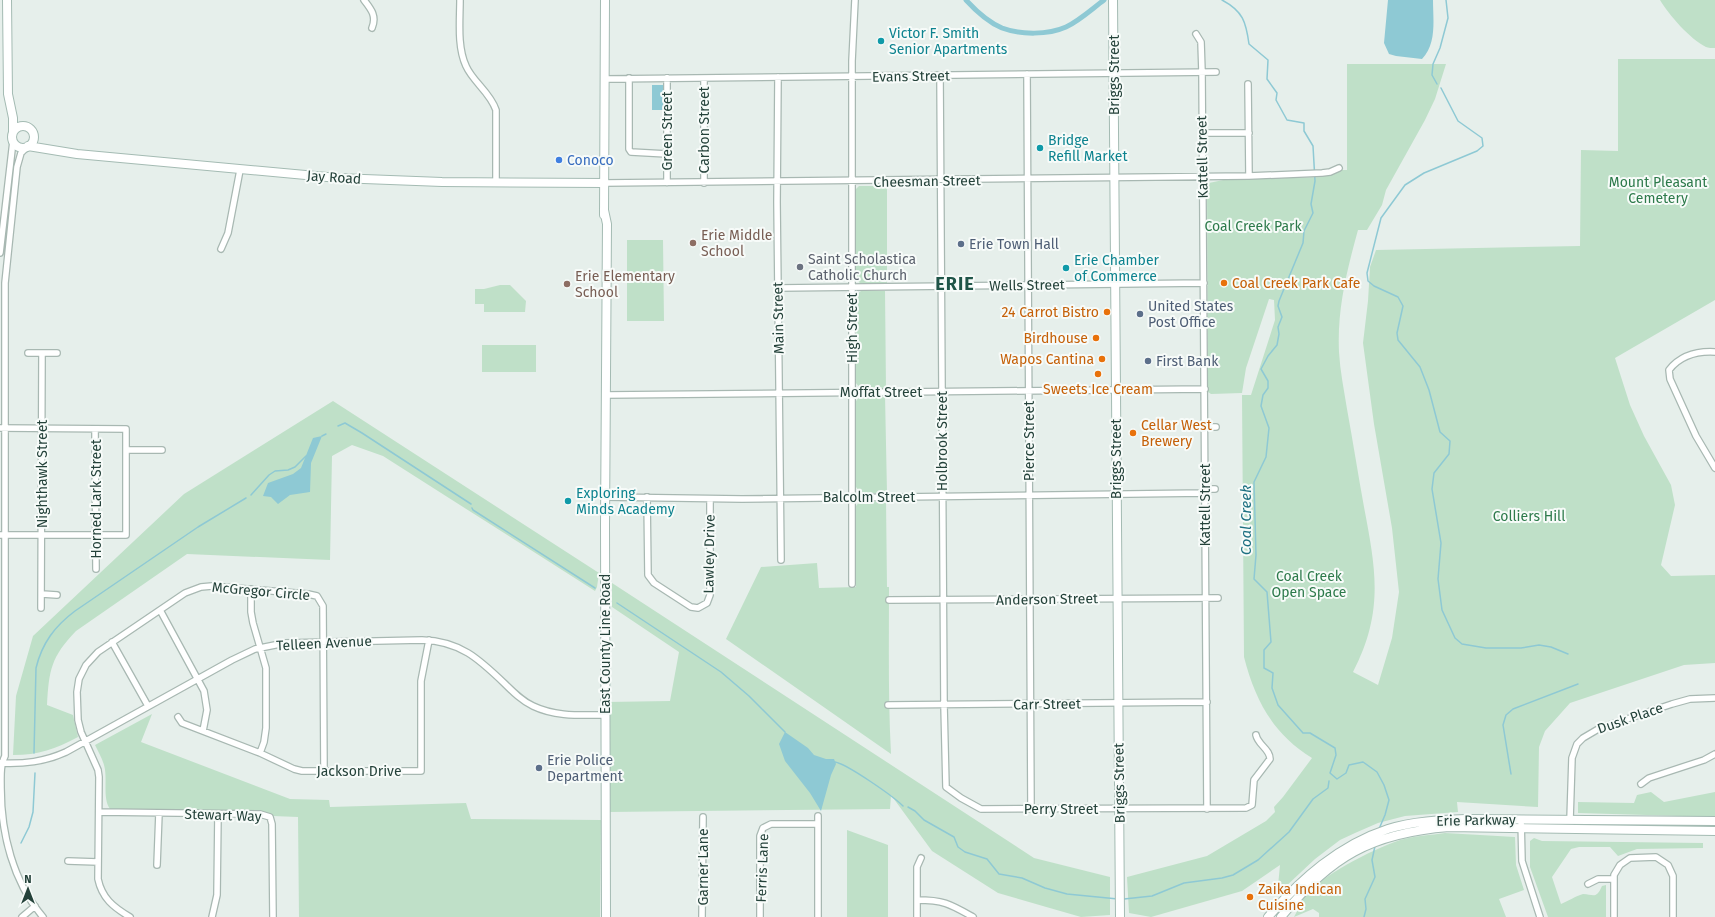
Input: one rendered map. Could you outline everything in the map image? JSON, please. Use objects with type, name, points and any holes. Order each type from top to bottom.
[{"type":"main road","points":[[7,0],[8,94],[12,110],[13,142],[17,146],[27,147],[32,142],[33,136],[31,131],[18,120],[12,110]]},
{"type":"main road","name":"East County Line Road","points":[[605,0],[605,184],[602,224],[602,360],[606,370],[606,917]]},
{"type":"main road","name":"Briggs Street","points":[[1113,1],[1120,917]]},
{"type":"main road","points":[[13,132],[17,128],[26,127]]},
{"type":"main road","name":"Jay Road","points":[[33,136],[43,145],[63,152]]},
{"type":"main road","name":"Jay Road","points":[[27,147],[240,170],[346,178],[496,183],[605,184]]},
{"type":"main road","name":"Erie Parkway","points":[[1406,828],[1435,820],[1521,819],[1715,821]]},
{"type":"main road","name":"Erie Parkway","points":[[1268,917],[1290,892],[1322,864],[1388,829],[1449,827],[1715,831]]},
{"type":"main road","name":"Erie Parkway","points":[[1281,917],[1299,895],[1319,875],[1350,850]]},
{"type":"street","points":[[364,0],[374,16],[375,22],[372,28]]},
{"type":"street","points":[[460,0],[461,50],[463,58],[466,67],[492,100],[496,110],[496,183]]},
{"type":"street","name":"High Street","points":[[852,584],[852,76],[855,0]]},
{"type":"street","name":"Kattell Street","points":[[1196,34],[1201,42],[1202,72],[1207,809]]},
{"type":"street","name":"Evans Street","points":[[605,79],[1216,72]]},
{"type":"street","name":"Pierce Street","points":[[1027,74],[1031,809]]},
{"type":"street","name":"Holbrook Street","points":[[940,75],[944,782],[948,790],[961,798]]},
{"type":"street","name":"Main Street","points":[[778,77],[777,183],[781,560]]},
{"type":"street","points":[[629,78],[629,149],[631,152],[667,154]]},
{"type":"street","name":"Green Street","points":[[667,78],[667,183]]},
{"type":"street","name":"Carbon Street","points":[[704,78],[704,183]]},
{"type":"street","points":[[1248,84],[1249,176]]},
{"type":"street","points":[[1202,133],[1249,133]]},
{"type":"street","points":[[0,253],[13,142]]},
{"type":"street","points":[[27,147],[21,153],[17,167],[5,283],[2,428],[5,756],[0,763],[2,821],[7,847],[14,868],[35,906],[44,917]]},
{"type":"street","name":"Cheesman Street","points":[[605,184],[1249,176],[1322,173],[1330,172],[1339,168]]},
{"type":"street","points":[[221,249],[228,233],[240,170]]},
{"type":"street","name":"Wells Street","points":[[778,288],[1204,283]]},
{"type":"street","points":[[1715,352],[1699,352],[1686,356],[1675,363],[1669,370],[1670,379],[1683,409],[1696,436],[1715,468]]},
{"type":"street","points":[[28,353],[57,353]]},
{"type":"street","name":"Nighthawk Street","points":[[42,353],[42,608]]},
{"type":"street","name":"Moffat Street","points":[[606,396],[1205,389]]},
{"type":"street","points":[[1205,427],[1216,427]]},
{"type":"street","points":[[2,428],[126,429],[126,535],[2,536]]},
{"type":"street","name":"Horned Lark Street","points":[[95,429],[96,569]]},
{"type":"street","points":[[126,450],[162,450]]},
{"type":"street","name":"Balcolm Street","points":[[605,497],[710,499],[942,496],[1205,491],[1215,489]]},
{"type":"street","name":"Lawley Drive","points":[[648,497],[648,575],[650,579],[660,587],[691,607],[698,608],[707,604],[710,595],[710,499]]},
{"type":"street","name":"McGregor Circle","points":[[130,917],[108,902],[100,890],[98,879],[98,770],[85,742],[78,720],[78,686],[86,665],[98,652],[185,593],[201,587],[212,586],[251,589],[317,596],[323,606],[324,772]]},
{"type":"street","points":[[251,589],[251,612],[266,668],[266,728],[260,754]]},
{"type":"street","points":[[42,594],[57,595]]},
{"type":"street","name":"Anderson Street","points":[[889,600],[1218,598]]},
{"type":"street","points":[[160,610],[204,691],[206,702],[203,731]]},
{"type":"street","name":"Telleen Avenue","points":[[0,763],[30,763],[52,759],[232,660],[260,648],[285,643],[323,641],[430,640],[454,646],[478,658],[518,697],[532,706],[561,714],[606,715]]},
{"type":"street","name":"Jackson Drive","points":[[178,717],[182,724],[203,731],[294,769],[324,772],[421,771],[421,682],[430,640]]},
{"type":"street","points":[[112,642],[148,706]]},
{"type":"street","name":"Dusk Place","points":[[1570,820],[1572,758],[1577,744],[1583,738],[1600,728],[1672,704],[1690,700],[1715,698]]},
{"type":"street","name":"Carr Street","points":[[888,705],[1207,702]]},
{"type":"street","name":"Perry Street","points":[[961,798],[979,808],[1246,808],[1252,805],[1254,799],[1254,780],[1270,759],[1268,752],[1257,740],[1256,735]]},
{"type":"street","points":[[1641,784],[1649,778],[1704,760],[1715,754]]},
{"type":"street","name":"Stewart Way","points":[[99,812],[158,814],[260,814],[270,817],[272,824],[273,917]]},
{"type":"street","points":[[157,866],[158,814]]},
{"type":"street","points":[[212,917],[217,895],[218,814]]},
{"type":"street","points":[[818,816],[818,917]]},
{"type":"street","name":"Garner Lane","points":[[702,917],[703,817]]},
{"type":"street","points":[[1521,819],[1521,854],[1524,869],[1540,917]]},
{"type":"street","name":"Ferris Lane","points":[[760,917],[760,836],[763,828],[771,824],[818,824]]},
{"type":"street","points":[[1614,917],[1614,879],[1620,865],[1630,858],[1656,857],[1663,861],[1672,870],[1673,917]]},
{"type":"street","points":[[917,917],[917,867],[921,858]]},
{"type":"street","points":[[68,861],[98,862]]},
{"type":"street","points":[[1588,884],[1598,879],[1614,879]]},
{"type":"street","points":[[917,900],[935,899],[946,902],[973,917]]},
{"type":"street","points":[[22,917],[35,906]]},
{"type":"green space","points":[[1660,0],[1715,0],[1715,48],[1706,47],[1687,33],[1669,13]]},
{"type":"green space","points":[[1618,59],[1715,59],[1715,300],[1615,358],[1630,405],[1644,436],[1671,485],[1675,505],[1661,565],[1671,576],[1715,575],[1715,663],[1684,665],[1570,703],[1545,731],[1539,747],[1538,807],[1457,802],[1458,812],[1405,816],[1378,823],[1340,840],[1315,859],[1283,889],[1278,886],[1280,865],[1242,891],[1151,917],[1129,913],[1127,877],[1207,856],[1266,821],[1275,812],[1274,807],[1312,758],[1298,749],[1276,727],[1260,702],[1248,673],[1244,657],[1242,395],[1251,395],[1275,320],[1274,300],[1269,299],[1246,368],[1242,393],[1211,394],[1208,392],[1207,188],[1209,183],[1223,180],[1323,177],[1323,170],[1347,170],[1347,64],[1446,64],[1435,99],[1386,190],[1382,205],[1367,230],[1358,230],[1341,305],[1339,336],[1340,366],[1372,551],[1375,591],[1369,630],[1363,650],[1353,672],[1378,685],[1392,638],[1399,592],[1392,528],[1374,424],[1363,343],[1370,267],[1376,250],[1580,246],[1581,150],[1618,151]]},
{"type":"green space","points":[[859,186],[887,186],[887,283],[860,283],[855,279],[855,190]]},
{"type":"green space","points":[[627,240],[663,240],[664,321],[627,321]]},
{"type":"green space","points":[[500,285],[510,285],[526,301],[525,312],[484,312],[484,304],[475,304],[475,289],[484,289]]},
{"type":"green space","points":[[861,291],[885,291],[886,389],[861,389],[855,382],[855,296]]},
{"type":"green space","points":[[482,345],[536,345],[536,372],[482,372]]},
{"type":"green space","points":[[861,395],[885,395],[887,493],[861,493],[856,487],[856,401]]},
{"type":"green space","points":[[333,401],[599,573],[595,591],[383,456],[352,445],[332,456],[330,560],[187,554],[76,631],[56,657],[50,673],[47,705],[73,715],[78,737],[47,750],[31,754],[13,755],[16,696],[33,636],[184,494]]},
{"type":"green space","points":[[861,500],[886,500],[887,587],[889,587],[889,691],[891,754],[726,639],[761,567],[817,563],[819,588],[856,587],[856,506]]},
{"type":"green space","points":[[612,583],[1034,858],[1110,877],[1110,915],[1081,917],[998,893],[932,851],[891,795],[890,809],[609,812],[606,702],[670,701],[679,652],[612,607]]},
{"type":"green space","points":[[152,714],[141,742],[290,799],[329,800],[330,807],[466,803],[471,819],[601,820],[600,917],[299,917],[298,817],[110,809],[106,799],[106,776],[104,765],[95,745]]},
{"type":"green space","points":[[1651,792],[1664,802],[1715,792],[1715,817],[1578,813],[1578,802],[1634,803],[1637,795]]},
{"type":"green space","points":[[847,830],[888,845],[888,917],[847,917]]},
{"type":"green space","points":[[1445,833],[1515,837],[1516,865],[1524,890],[1499,899],[1506,917],[1319,917],[1319,913],[1313,909],[1294,917],[1302,900],[1309,891],[1332,873],[1346,865],[1375,850],[1400,840]]},
{"type":"green space","points":[[1534,838],[1542,841],[1703,843],[1703,848],[1637,849],[1618,856],[1610,847],[1579,847],[1571,849],[1552,877],[1561,904],[1583,894],[1596,895],[1602,886],[1606,885],[1606,917],[1548,917],[1530,867],[1530,841]]},
{"type":"water","points":[[1388,0],[1433,0],[1432,39],[1427,53],[1422,59],[1389,54],[1384,43]]},
{"type":"water","points":[[652,85],[664,85],[664,110],[652,110]]},
{"type":"water","points":[[322,436],[311,463],[310,492],[290,495],[278,504],[271,497],[263,496],[268,483],[293,474],[301,468],[313,438]]},
{"type":"water","points":[[785,732],[808,748],[814,755],[826,759],[834,759],[836,764],[831,775],[821,811],[810,793],[785,761],[779,744]]},
{"type":"waterway","points":[[966,0],[982,16],[997,26],[1026,33],[1043,33],[1059,30],[1081,18],[1104,0]]},
{"type":"waterway","name":"Coal Creek","points":[[1222,0],[1235,8],[1239,13],[1245,23],[1249,44],[1268,60],[1267,79],[1277,93],[1276,100],[1287,120],[1304,123],[1304,131],[1313,146],[1315,181],[1311,204],[1313,213],[1304,231],[1303,243],[1279,301],[1278,306],[1282,317],[1278,327],[1279,334],[1277,345],[1268,356],[1261,369],[1268,381],[1268,388],[1263,395],[1261,406],[1269,428],[1266,457],[1254,482],[1256,555],[1254,579],[1267,592],[1271,642],[1264,650],[1264,668],[1273,673],[1272,688],[1278,705],[1303,733],[1310,733],[1335,748],[1336,755],[1330,773],[1337,779],[1346,773],[1349,765],[1363,762],[1377,772],[1384,785],[1389,800],[1379,829]]},
{"type":"waterway","points":[[1437,84],[1432,75],[1433,64],[1440,48],[1448,18],[1446,0]]},
{"type":"waterway","points":[[1441,88],[1458,121],[1482,138],[1483,146],[1477,151],[1424,173],[1405,185],[1381,218],[1367,273],[1368,281],[1374,286],[1398,297],[1403,306],[1397,333],[1398,340],[1420,367],[1429,390],[1440,432],[1450,441],[1449,454],[1434,473],[1432,489],[1441,543],[1438,579],[1442,610],[1455,638],[1462,644],[1486,648],[1521,648],[1539,645],[1551,647],[1568,654]]},
{"type":"waterway","points":[[338,426],[345,423],[471,504]]},
{"type":"waterway","points":[[322,436],[326,434]]},
{"type":"waterway","points":[[251,495],[269,475],[275,471],[288,470],[295,467],[306,456]]},
{"type":"waterway","points":[[34,753],[36,668],[42,651],[55,629],[75,611],[198,527],[246,498]]},
{"type":"waterway","points":[[472,508],[595,588]]},
{"type":"waterway","points":[[617,603],[721,672],[749,696],[785,732]]},
{"type":"waterway","points":[[1511,774],[1503,725],[1506,715],[1513,709],[1578,684]]},
{"type":"waterway","points":[[835,762],[849,768],[870,781],[903,806]]},
{"type":"waterway","points":[[21,843],[29,827],[33,812],[35,773]]},
{"type":"waterway","points":[[1124,899],[1152,896],[1184,883],[1233,875],[1258,860],[1289,832],[1313,799],[1328,788],[1329,781]]},
{"type":"waterway","points":[[908,807],[915,811],[924,820],[954,837],[958,847],[965,852],[987,859],[999,874],[1022,878],[1045,888],[1067,894],[1118,899]]},
{"type":"waterway","name":"Coal Creek","points":[[1364,917],[1366,909],[1365,899],[1375,877],[1372,860],[1375,846]]},
{"type":"place","name":"Victor F. Smith Senior Apartments","points":[[881,41]]},
{"type":"place","name":"Bridge Refill Market","points":[[1040,148]]},
{"type":"place","name":"Conoco","points":[[559,160]]},
{"type":"place","name":"Erie Middle School","points":[[693,243]]},
{"type":"place","name":"Erie Town Hall","points":[[961,244]]},
{"type":"place","name":"Saint Scholastica Catholic Church","points":[[800,267]]},
{"type":"place","name":"Erie Chamber of Commerce","points":[[1066,268]]},
{"type":"place","name":"Coal Creek Park Cafe","points":[[1224,283]]},
{"type":"place","name":"Erie Elementary School","points":[[567,284]]},
{"type":"place","name":"24 Carrot Bistro","points":[[1107,312]]},
{"type":"place","name":"United States Post Office","points":[[1140,314]]},
{"type":"place","name":"Birdhouse","points":[[1096,338]]},
{"type":"place","name":"Wapos Cantina","points":[[1102,359]]},
{"type":"place","name":"First Bank","points":[[1148,361]]},
{"type":"place","name":"Sweets Ice Cream","points":[[1098,374]]},
{"type":"place","name":"Cellar West Brewery","points":[[1133,433]]},
{"type":"place","name":"Exploring Minds Academy","points":[[568,501]]},
{"type":"place","name":"Erie Police Department","points":[[539,768]]},
{"type":"place","name":"Zaika Indican Cuisine","points":[[1250,897]]},
{"type":"district","name":"ERIE","points":[[955,284]]},
{"type":"park label","name":"Mount Pleasant Cemetery","points":[[1658,190]]},
{"type":"park label","name":"Coal Creek Park","points":[[1253,226]]},
{"type":"park label","name":"Colliers Hill","points":[[1529,516]]},
{"type":"park label","name":"Coal Creek Open Space","points":[[1309,584]]}]
